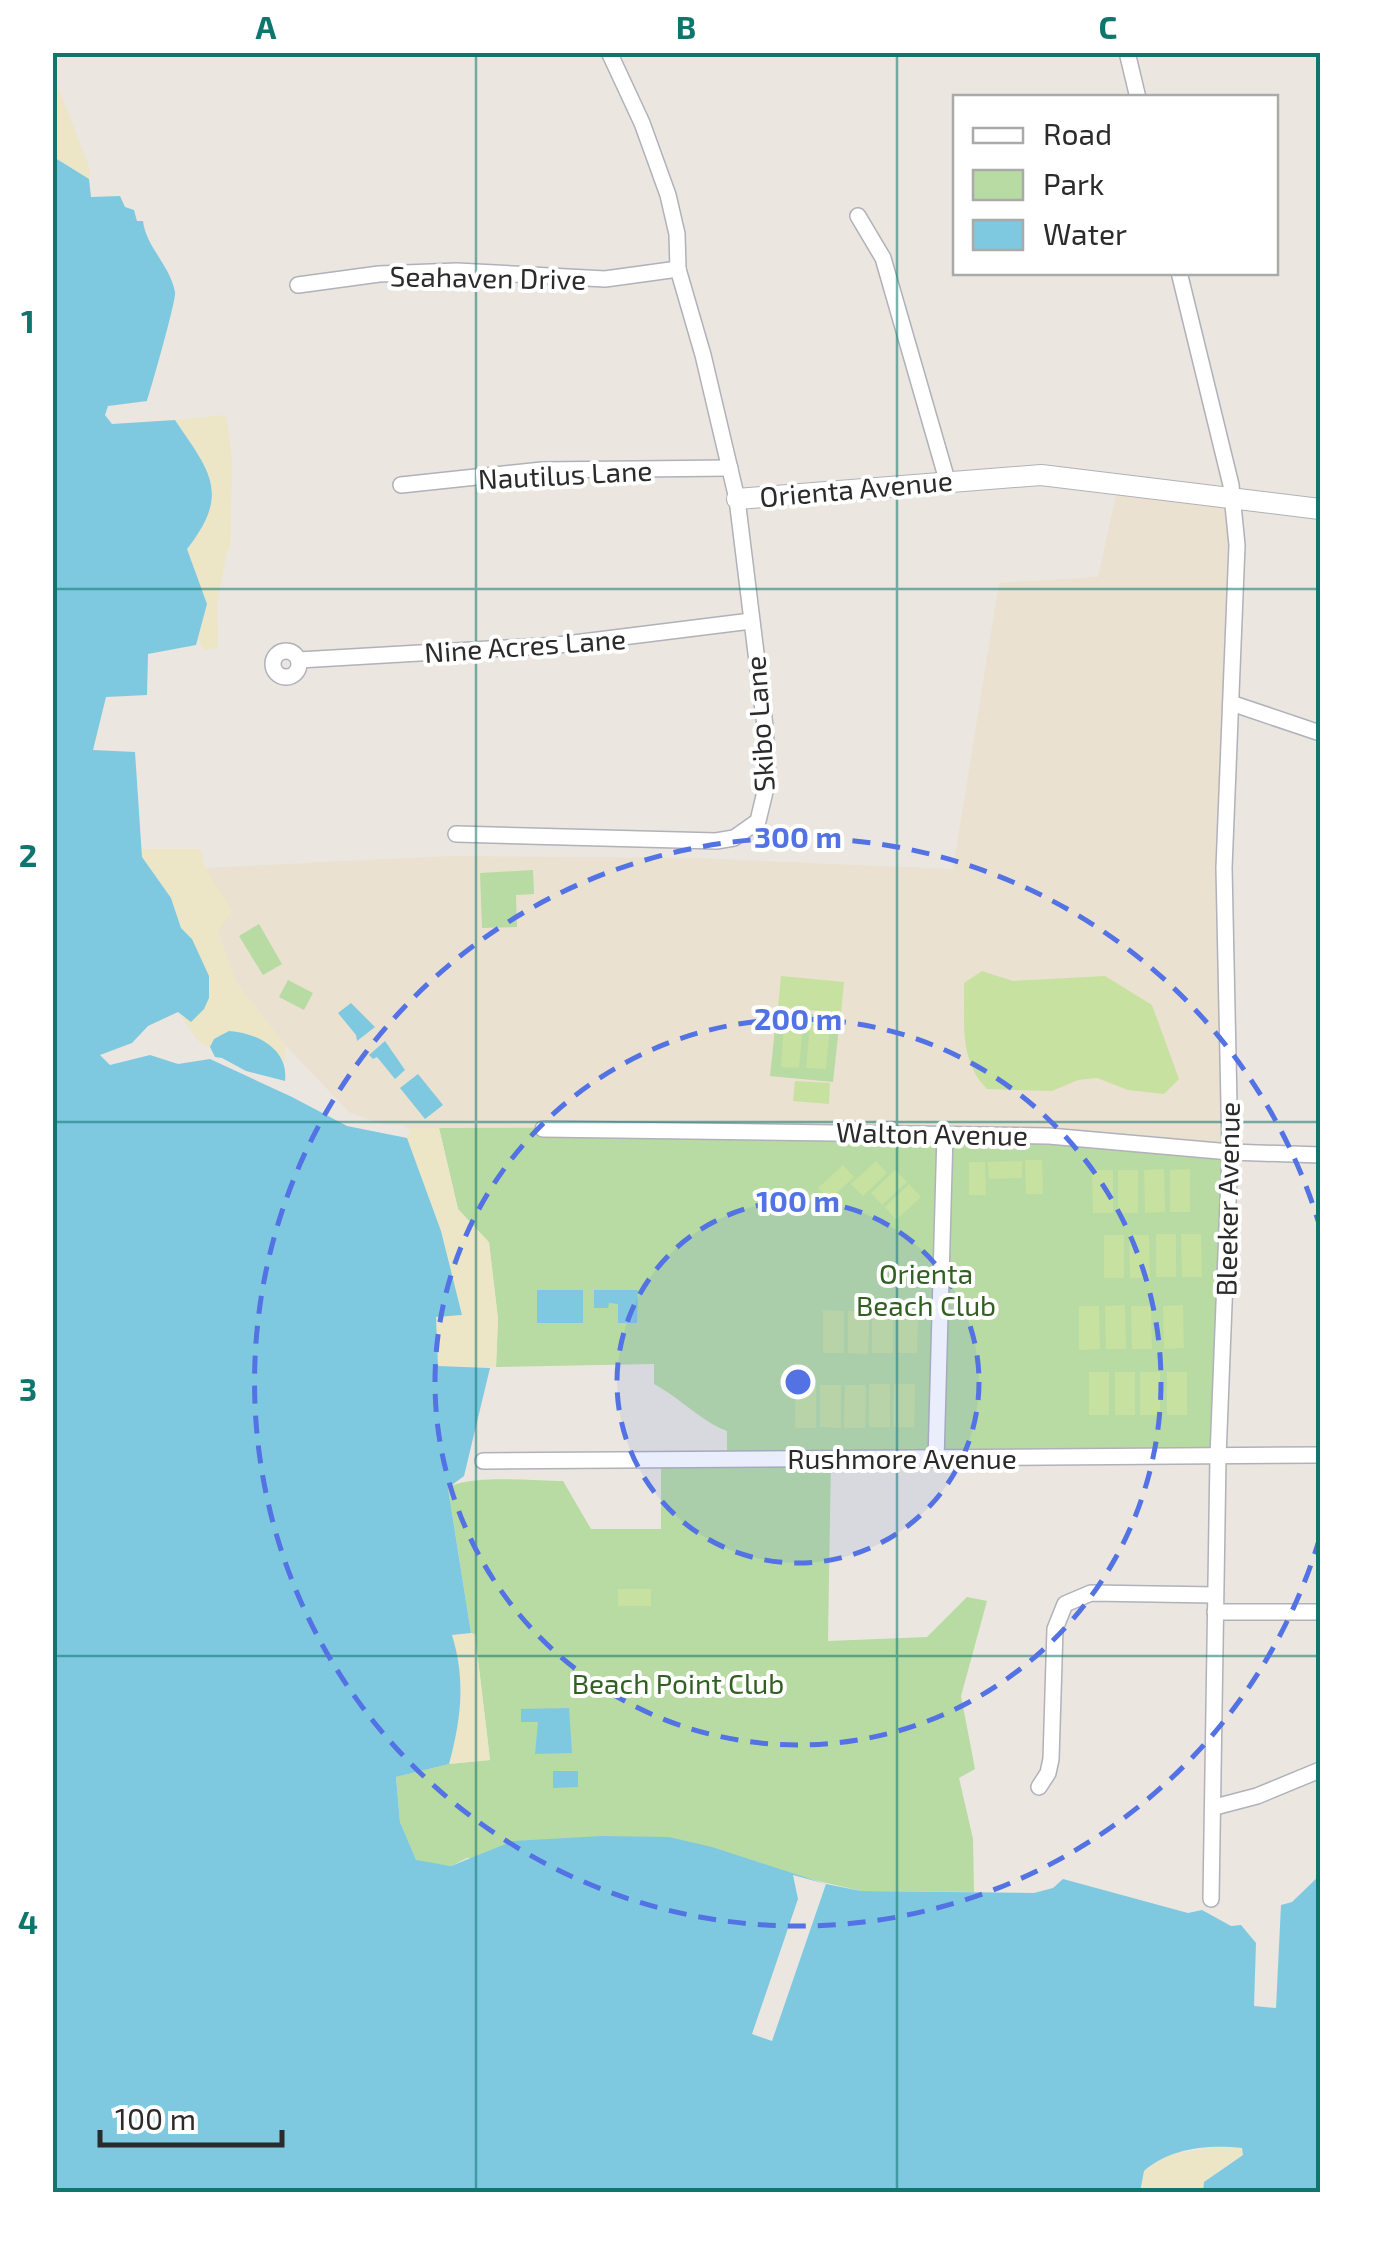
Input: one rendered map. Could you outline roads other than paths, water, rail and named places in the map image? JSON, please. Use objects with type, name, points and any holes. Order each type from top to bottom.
[{"type":"street","name":"Orienta Avenue","points":[[609,52],[658,164],[677,234],[678,269],[736,499],[1042,474],[1320,509]]},
{"type":"street","points":[[1128,52],[1137,95]]},
{"type":"street","points":[[858,216],[883,258],[946,480]]},
{"type":"street","name":"Seahaven Drive","points":[[298,285],[390,273],[457,271],[605,279],[678,269]]},
{"type":"street","name":"Bleeker Avenue","points":[[1181,275],[1233,500],[1237,545],[1224,868],[1230,1152],[1218,1457],[1211,1899]]},
{"type":"street","name":"Nautilus Lane","points":[[401,485],[542,470],[730,468]]},
{"type":"street","name":"Skibo Lane","points":[[456,834],[716,841],[734,838],[758,821],[768,780],[765,726],[736,499]]},
{"type":"street","name":"Nine Acres Lane","points":[[299,660],[558,646],[751,621]]},
{"type":"street","points":[[1231,703],[1320,732]]},
{"type":"street","name":"Walton Avenue","points":[[543,1129],[1050,1136],[1230,1152],[1320,1155]]},
{"type":"street","points":[[936,1460],[944,1133]]},
{"type":"street","name":"Rushmore Avenue","points":[[483,1461],[1320,1455]]},
{"type":"street","points":[[1040,1787],[1051,1759],[1055,1629],[1065,1604],[1091,1593],[1320,1612]]},
{"type":"street","points":[[1214,1806],[1257,1796],[1320,1770]]},
{"type":"water","points":[[52,156],[89,179],[91,197],[120,196],[125,207],[134,210],[137,221],[143,221],[175,292],[147,401],[108,406],[105,415],[112,424],[175,420],[206,469],[212,497],[201,530],[187,549],[207,604],[196,645],[148,654],[147,695],[106,697],[93,750],[135,752],[142,857],[171,898],[181,928],[192,939],[209,976],[209,998],[191,1022],[178,1012],[148,1026],[132,1043],[100,1055],[110,1065],[150,1055],[178,1064],[210,1059],[347,1126],[407,1138],[441,1231],[462,1315],[436,1317],[438,1366],[490,1368],[464,1476],[448,1488],[471,1633],[452,1635],[460,1684],[453,1748],[449,1764],[396,1777],[400,1822],[416,1860],[451,1866],[513,1841],[669,1837],[861,1891],[1034,1893],[1053,1888],[1063,1879],[1188,1913],[1202,1910],[1231,1926],[1241,1925],[1256,1943],[1254,2006],[1276,2008],[1281,1905],[1292,1902],[1320,1875],[1320,2192],[1203,2192],[1204,2182],[1243,2155],[1242,2148],[1216,2147],[1190,2149],[1154,2163],[1144,2171],[1140,2192],[53,2192]]},
{"type":"water","points":[[351,1003],[375,1027],[357,1041],[338,1013]]},
{"type":"water","points":[[229,1031],[250,1035],[269,1045],[282,1060],[285,1081],[246,1071],[215,1057],[210,1047],[214,1039]]},
{"type":"water","points":[[385,1041],[405,1070],[395,1079],[377,1057],[369,1055]]},
{"type":"water","points":[[418,1074],[443,1105],[425,1119],[400,1088]]},
{"type":"water","points":[[537,1290],[583,1290],[583,1323],[537,1323]]},
{"type":"water","points":[[594,1290],[638,1290],[637,1323],[618,1323],[618,1304],[594,1308]]},
{"type":"water","points":[[569,1708],[572,1753],[535,1754],[538,1722],[521,1722],[521,1709]]},
{"type":"water","points":[[553,1771],[578,1771],[578,1787],[553,1788]]},
{"type":"park label","name":"Orienta Beach Club","points":[[926,1289]]},
{"type":"park label","name":"Beach Point Club","points":[[678,1683]]}]
